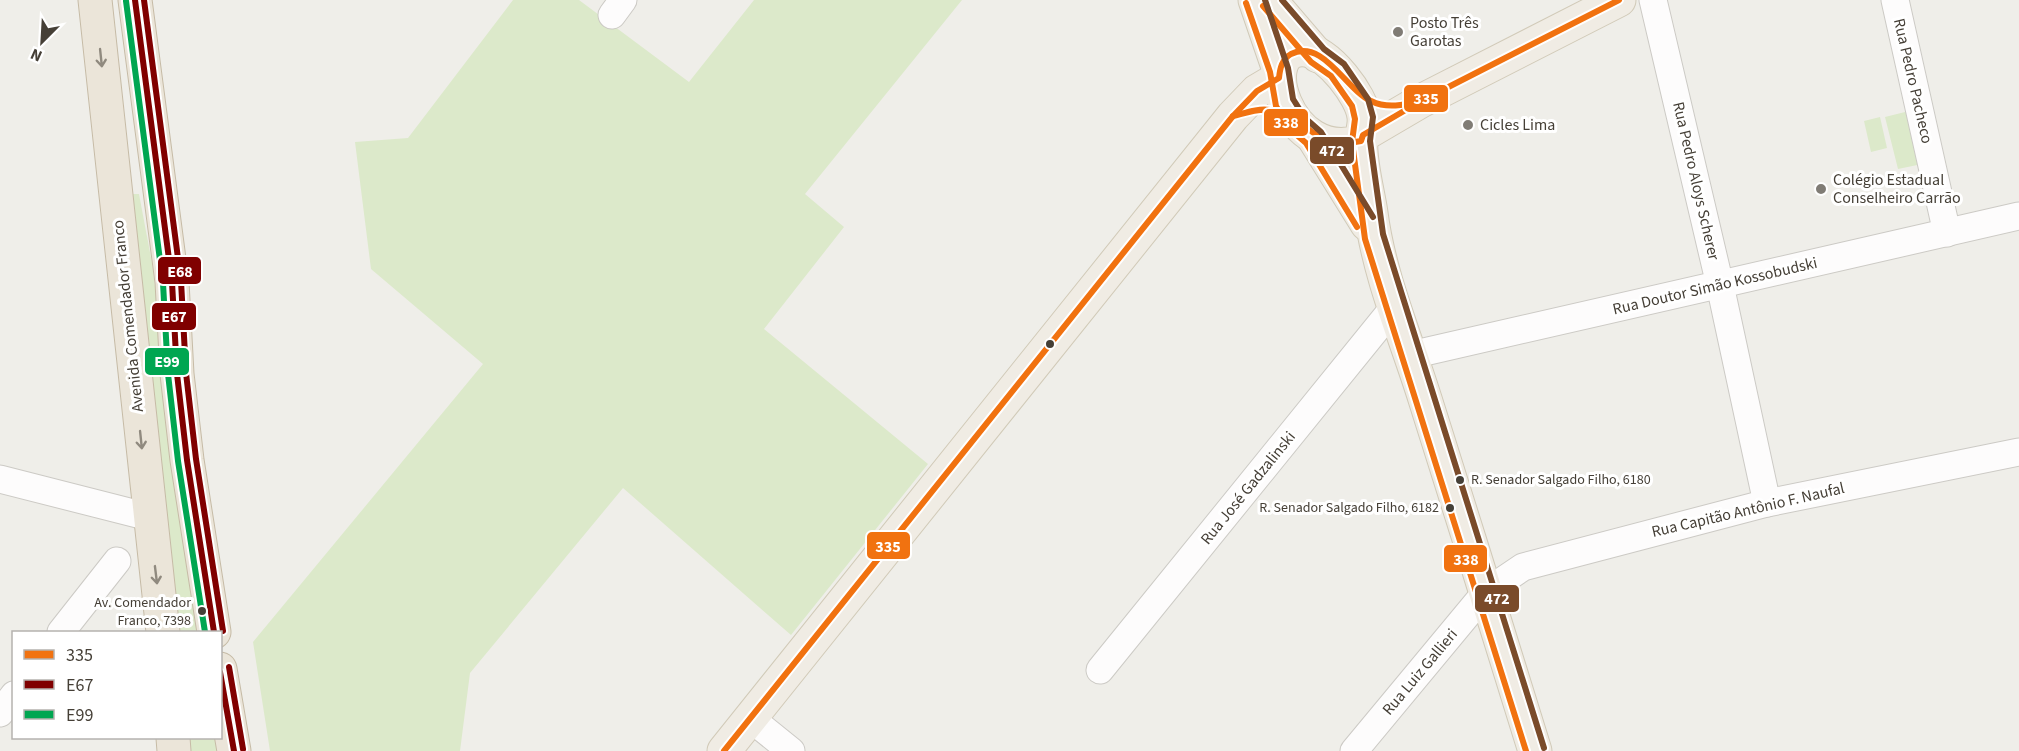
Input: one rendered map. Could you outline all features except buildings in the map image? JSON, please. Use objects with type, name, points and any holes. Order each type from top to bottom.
[{"type":"highway","name":"Avenida Comendador Franco","points":[[95,0],[163,631]]},
{"type":"highway","points":[[113,0],[116,3],[124,52],[132,71],[144,82]]},
{"type":"highway","points":[[135,0],[172,282],[177,374],[187,460],[214,631]]},
{"type":"highway","points":[[222,681],[234,751]]},
{"type":"main road","points":[[1255,0],[1279,74],[1284,102],[1305,130],[1374,236]]},
{"type":"main road","points":[[1270,0],[1318,56]]},
{"type":"main road","points":[[1233,116],[1267,109],[1279,112],[1328,145],[1345,146],[1421,101],[1619,0]]},
{"type":"main road","points":[[724,751],[1233,116],[1257,91],[1279,74],[1284,59],[1295,52],[1307,50],[1337,70],[1360,102],[1364,118],[1362,138],[1374,236],[1535,751]]},
{"type":"main road","points":[[1350,88],[1373,103],[1394,108],[1421,101]]},
{"type":"street","name":"Rua Pedro Aloys Scherer","points":[[1653,0],[1720,285],[1767,503]]},
{"type":"street","name":"Rua Pedro Pacheco","points":[[1895,0],[1947,233]]},
{"type":"street","name":"Rua Doutor Simão Kossobudski","points":[[1412,355],[2019,216]]},
{"type":"street","name":"Rua José Gadzalinski","points":[[1100,670],[1395,306]]},
{"type":"street","name":"Rua Capitão Antônio F. Naufal","points":[[1486,592],[1523,567],[1767,503],[2019,452]]},
{"type":"street","points":[[0,479],[149,517]]},
{"type":"street","points":[[63,631],[117,561]]},
{"type":"street","name":"Rua Luiz Gallieri","points":[[1354,751],[1486,592]]},
{"type":"street","points":[[0,713],[12,698]]},
{"type":"street","points":[[750,718],[791,751]]},
{"type":"green space","points":[[513,0],[579,0],[689,82],[754,0],[962,0],[805,194],[844,227],[764,329],[928,464],[791,635],[623,488],[470,673],[460,751],[270,751],[253,642],[483,364],[371,269],[355,142],[408,138]]},
{"type":"green space","points":[[1909,111],[1922,164],[1898,169],[1885,117]]},
{"type":"green space","points":[[1880,117],[1887,148],[1871,152],[1864,121]]},
{"type":"green space","points":[[125,194],[139,194],[152,263],[198,631],[176,631]]},
{"type":"green space","points":[[186,739],[216,739],[218,751],[187,751]]},
{"type":"transit line","name":"E67","points":[[135,0],[172,282],[177,374],[187,460],[214,631]]},
{"type":"transit line","name":"E68","points":[[144,0],[181,281],[186,373],[196,459],[223,631]]},
{"type":"transit line","name":"472","points":[[1265,0],[1288,68],[1293,99],[1305,118],[1321,132],[1373,217]]},
{"type":"transit line","name":"472","points":[[1282,0],[1324,49],[1344,64],[1368,99],[1373,117],[1370,141],[1383,234],[1544,748]]},
{"type":"transit line","name":"335","points":[[1233,116],[1256,110],[1270,110],[1294,118],[1331,142],[1361,141],[1363,135],[1421,101],[1619,0]]},
{"type":"transit line","name":"E99","points":[[126,1],[163,283],[168,374],[178,461],[205,631]]},
{"type":"transit line","name":"338","points":[[1246,3],[1270,72],[1276,106],[1291,130],[1306,143],[1357,227]]},
{"type":"transit line","name":"338","points":[[1263,6],[1311,62],[1331,76],[1352,106],[1355,119],[1352,142],[1365,239],[1526,751]]},
{"type":"transit line","name":"335","points":[[724,751],[1233,116],[1257,91],[1279,78],[1285,58],[1303,51],[1313,53],[1334,67],[1362,95],[1383,105],[1396,106],[1421,101]]},
{"type":"transit line","name":"E68","points":[[229,667],[243,749]]},
{"type":"transit line","name":"E67","points":[[222,683],[234,751]]},
{"type":"place","name":"Posto Três Garotas","points":[[1398,32]]},
{"type":"place","name":"Cicles Lima","points":[[1468,125]]},
{"type":"place","name":"Colégio Estadual Conselheiro Carrão","points":[[1821,189]]},
{"type":"place","name":"R. Senador Salgado Filho, 6180","points":[[1460,480]]},
{"type":"place","name":"R. Senador Salgado Filho, 6182","points":[[1450,508]]},
{"type":"place","name":"Av. Comendador Franco, 7398","points":[[202,611]]}]
